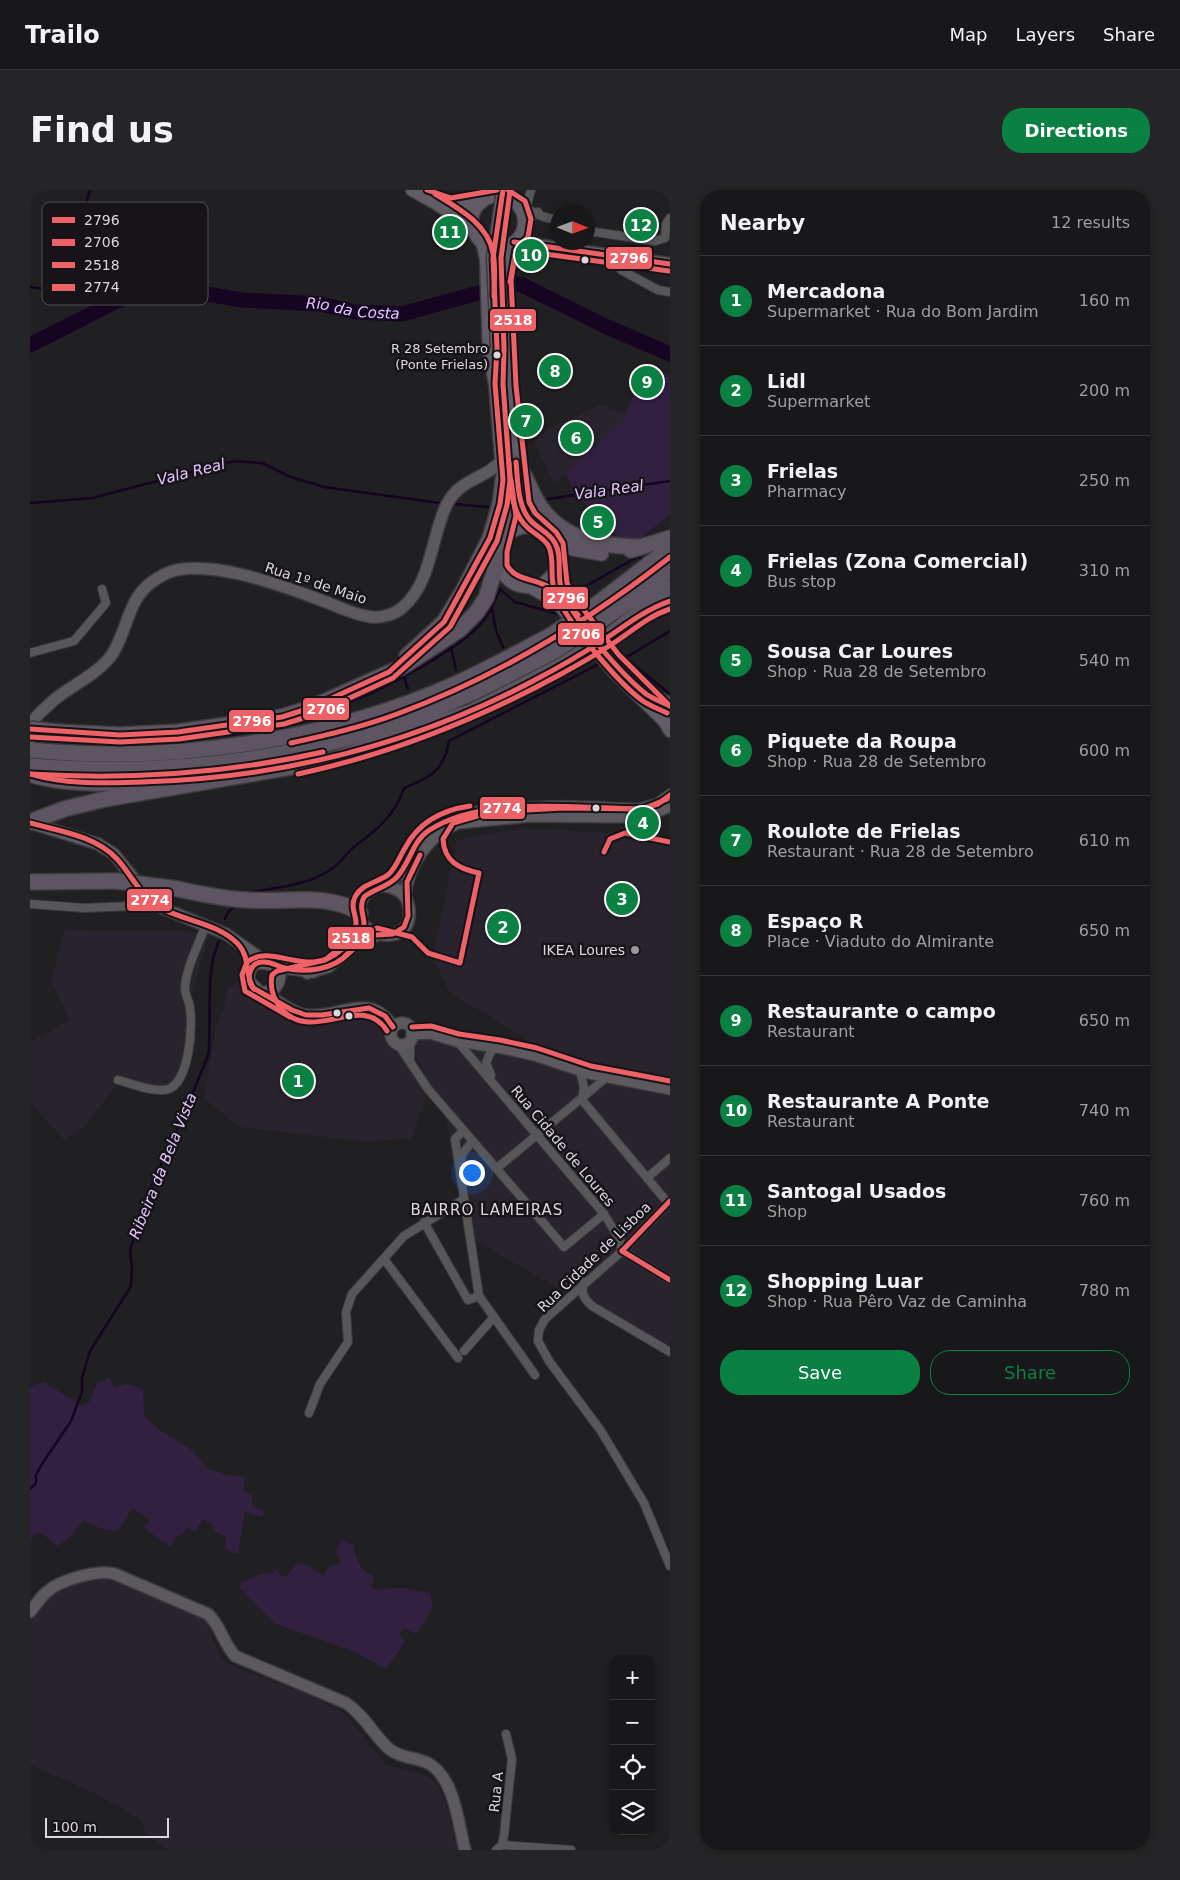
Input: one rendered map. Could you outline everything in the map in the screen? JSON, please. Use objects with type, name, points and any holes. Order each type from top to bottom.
[{"type":"highway","points":[[509,461],[524,473],[536,500],[549,518],[560,528],[589,542],[608,546],[640,547]]},
{"type":"highway","points":[[389,672],[444,622],[463,591],[490,538],[500,504],[504,480]]},
{"type":"highway","points":[[551,537],[587,552],[619,554],[670,538]]},
{"type":"highway","points":[[30,750],[70,754],[156,753],[251,744],[303,733],[408,702],[460,682],[548,636],[588,611],[670,548]]},
{"type":"highway","points":[[32,722],[58,732],[120,735],[178,732],[282,717],[310,708],[389,672],[432,649],[459,630],[476,613],[492,584],[498,560]]},
{"type":"highway","points":[[30,774],[41,778],[204,766],[306,749],[359,736],[412,718],[464,697],[555,651],[645,590],[670,568]]},
{"type":"highway","points":[[30,823],[64,809],[105,799],[332,760],[473,711],[561,666],[608,637],[670,587]]},
{"type":"highway","points":[[628,622],[670,602]]},
{"type":"highway","points":[[647,694],[670,706]]},
{"type":"highway","points":[[30,743],[70,754]]},
{"type":"highway","points":[[30,766],[98,782],[159,782],[235,777]]},
{"type":"highway","points":[[30,882],[117,881],[245,900],[282,902],[331,901],[346,904],[362,919]]},
{"type":"main road","points":[[412,190],[438,204],[474,229],[482,242],[490,354],[509,461],[522,504],[529,518],[538,528],[551,537],[557,551],[560,584],[567,600],[606,651],[670,717]]},
{"type":"main road","points":[[503,190],[493,258],[500,347],[509,387]]},
{"type":"main road","points":[[495,384],[500,347],[499,258],[501,228],[508,190]]},
{"type":"main road","points":[[438,204],[449,206],[468,203],[484,197],[505,197],[520,206],[524,216],[523,228],[526,239],[536,244]]},
{"type":"main road","points":[[474,229],[474,213],[484,197]]},
{"type":"main road","points":[[523,228],[512,244],[503,280],[509,387],[509,461],[504,480],[509,506],[504,539],[498,560],[500,569],[512,583],[530,587],[555,601],[614,672],[664,721],[670,731]]},
{"type":"main road","points":[[482,242],[495,248],[512,244],[536,244],[670,264]]},
{"type":"main road","points":[[504,539],[519,528],[538,528]]},
{"type":"main road","points":[[530,587],[547,581],[557,566]]},
{"type":"street","points":[[468,203],[473,190]]},
{"type":"street","points":[[520,206],[527,204],[531,190]]},
{"type":"street","points":[[520,206],[550,218]]},
{"type":"street","points":[[523,228],[538,212]]},
{"type":"street","points":[[595,233],[656,242],[665,238],[670,218]]},
{"type":"street","points":[[622,257],[621,270],[658,290],[670,292]]},
{"type":"street","name":"Rua 1º de Maio","points":[[32,722],[111,655],[120,641],[136,596],[154,580],[179,568],[202,568],[276,583],[359,614],[374,617],[389,615],[402,608],[412,598],[423,575],[447,503],[458,488],[475,477],[509,461]]},
{"type":"street","points":[[30,653],[74,641],[106,603],[102,589]]},
{"type":"street","points":[[30,739],[32,722]]},
{"type":"street","points":[[383,886],[397,877],[414,845],[426,832],[447,818],[470,813],[531,808],[642,809],[658,804],[670,795]]},
{"type":"street","points":[[265,993],[278,982],[328,967],[355,945],[377,935],[393,935],[404,927],[410,912],[405,896],[408,878],[428,843],[448,827],[458,823],[547,815],[644,817],[670,806]]},
{"type":"street","points":[[30,823],[98,844],[114,854],[155,905]]},
{"type":"street","points":[[355,945],[362,919],[361,903],[365,894],[373,888],[391,886],[405,896]]},
{"type":"street","points":[[30,904],[84,908],[155,905],[226,934],[268,963],[278,971],[278,982],[286,1006]]},
{"type":"street","points":[[362,919],[377,935]]},
{"type":"street","points":[[118,1080],[164,1091],[172,1088],[179,1080],[191,1040],[189,1002],[185,990],[187,976],[205,927]]},
{"type":"street","points":[[226,934],[245,953],[250,971],[251,986],[260,992],[265,993],[296,1012],[307,1015],[327,1014],[348,1008],[380,1011],[393,1027]]},
{"type":"street","points":[[250,971],[257,964],[268,963],[313,972]]},
{"type":"street","points":[[410,1059],[411,1037],[407,1024],[400,1023],[393,1027],[391,1037],[410,1059],[428,1088],[564,1247],[604,1214]]},
{"type":"street","points":[[398,1044],[405,1044],[411,1037],[430,1033],[457,1041],[535,1055],[607,1078],[670,1089]]},
{"type":"street","points":[[457,1041],[497,1086]]},
{"type":"street","points":[[497,1086],[486,1063],[491,1051],[498,1047]]},
{"type":"street","points":[[580,1070],[584,1088],[582,1100],[646,1178],[669,1202]]},
{"type":"street","points":[[498,1168],[607,1078]]},
{"type":"street","name":"Rua Cidade de Loures","points":[[497,1086],[604,1214],[620,1240],[622,1251]]},
{"type":"street","points":[[463,1131],[455,1139],[479,1296],[535,1375]]},
{"type":"street","points":[[460,1168],[462,1154],[473,1141]]},
{"type":"street","points":[[646,1178],[670,1158]]},
{"type":"street","points":[[309,1413],[320,1384],[348,1342],[346,1312],[352,1294],[404,1236],[464,1199]]},
{"type":"street","name":"Rua Cidade de Lisboa","points":[[669,1202],[622,1251],[584,1282],[545,1319],[539,1330],[538,1341],[549,1361],[602,1431],[644,1503],[670,1566]]},
{"type":"street","points":[[424,1222],[468,1300],[479,1296]]},
{"type":"street","points":[[622,1251],[670,1280]]},
{"type":"street","points":[[384,1259],[458,1358]]},
{"type":"street","points":[[584,1282],[582,1290],[584,1298],[592,1306],[670,1352]]},
{"type":"street","points":[[464,1351],[494,1317]]},
{"type":"street","points":[[30,1612],[47,1591],[54,1586],[101,1572],[115,1574],[208,1614],[218,1625],[226,1644],[235,1656],[346,1703],[356,1710],[394,1753],[429,1764],[441,1774],[450,1794],[466,1850]]},
{"type":"street","name":"Rua A","points":[[499,1847],[512,1759],[506,1734]]},
{"type":"street","points":[[499,1847],[571,1850]]},
{"type":"shaded area","points":[[646,365],[670,376],[670,515],[640,538],[620,539],[575,493],[566,473],[623,421]]},
{"type":"shaded area","points":[[599,405],[626,413],[623,421],[554,484],[534,442],[548,429]]},
{"type":"shaded area","points":[[519,828],[670,836],[670,1352],[474,1240],[446,1120],[414,1051],[410,1020],[557,1058],[449,992],[433,956],[457,840]]},
{"type":"shaded area","points":[[64,930],[187,931],[209,934],[191,997],[197,1040],[185,1081],[174,1092],[120,1079],[85,1127],[65,1141],[30,1102],[30,1042],[70,1020],[51,982]]},
{"type":"shaded area","points":[[243,978],[248,991],[259,998],[319,1021],[352,1012],[390,1023],[426,1097],[412,1138],[368,1142],[240,1127],[204,1098],[216,1026],[225,1006],[227,988]]},
{"type":"shaded area","points":[[109,1377],[114,1387],[128,1384],[143,1389],[144,1416],[160,1430],[192,1450],[208,1469],[228,1475],[245,1477],[243,1491],[251,1494],[253,1506],[262,1510],[264,1514],[261,1517],[245,1512],[238,1553],[232,1553],[225,1548],[226,1536],[214,1531],[211,1523],[202,1519],[196,1532],[186,1527],[183,1535],[179,1534],[170,1547],[144,1528],[150,1520],[133,1509],[118,1529],[103,1529],[84,1520],[66,1541],[56,1546],[43,1534],[38,1533],[32,1536],[30,1546],[30,1386],[44,1382],[82,1406],[89,1402],[97,1384]]},
{"type":"shaded area","points":[[341,1540],[354,1545],[356,1558],[362,1568],[368,1574],[374,1574],[371,1587],[375,1590],[402,1588],[430,1593],[433,1607],[423,1625],[416,1634],[405,1628],[399,1633],[405,1642],[386,1669],[355,1652],[276,1624],[239,1587],[249,1579],[273,1573],[277,1568],[281,1576],[286,1577],[298,1562],[322,1575],[330,1566],[341,1564],[336,1552]]},
{"type":"shaded area","points":[[99,1576],[110,1577],[201,1617],[210,1625],[212,1639],[222,1660],[240,1669],[304,1693],[344,1713],[386,1765],[417,1772],[436,1782],[446,1803],[458,1850],[167,1850],[166,1847],[148,1837],[139,1818],[92,1792],[30,1765],[30,1619],[52,1594],[61,1588]]},
{"type":"waterway","points":[[86,202],[90,190]]},
{"type":"waterway","name":"Rio da Costa","points":[[208,294],[242,300],[321,304],[356,312],[402,314],[511,284],[520,284],[605,326],[670,354]]},
{"type":"waterway","points":[[30,287],[42,289]]},
{"type":"waterway","name":"Rio da Costa","points":[[30,345],[109,305]]},
{"type":"waterway","name":"Vala Real","points":[[30,503],[92,498],[234,461],[262,463],[291,477],[324,487],[440,503]]},
{"type":"waterway","name":"Vala Real","points":[[548,499],[670,481]]},
{"type":"waterway","name":"Vala Real","points":[[454,504],[488,507]]},
{"type":"waterway","points":[[572,594],[639,556],[641,559]]},
{"type":"waterway","points":[[294,722],[363,697],[441,655],[473,631],[484,620],[500,589],[515,602],[558,614]]},
{"type":"waterway","points":[[492,608],[496,631],[503,647]]},
{"type":"waterway","name":"Ribeira da Bela Vista","points":[[670,631],[625,658],[670,694]]},
{"type":"waterway","points":[[451,647],[456,670]]},
{"type":"waterway","name":"Ribeira da Bela Vista","points":[[248,895],[251,892],[312,879],[330,870],[384,821],[396,806],[404,788],[435,772],[444,759],[449,741],[597,665]]},
{"type":"waterway","points":[[404,677],[408,689]]},
{"type":"waterway","name":"Ribeira da Bela Vista","points":[[225,919],[228,912],[236,905]]},
{"type":"waterway","name":"Ribeira da Bela Vista","points":[[30,1489],[36,1483],[36,1475],[42,1464],[71,1421],[82,1392],[82,1378],[90,1351],[131,1286],[130,1250],[140,1218],[153,1182],[209,1053],[210,982],[213,958],[219,941]]},
{"type":"transit line","name":"2518","points":[[427,190],[451,198],[497,190]]},
{"type":"transit line","name":"2796","points":[[30,729],[120,735],[178,732],[282,717],[310,708],[389,672],[444,622],[490,538],[500,504],[503,480],[495,384],[497,348],[493,258],[503,190]]},
{"type":"transit line","name":"2518","points":[[508,190],[525,201],[531,219],[528,237],[516,250],[511,280],[516,386],[529,502],[535,513],[556,532],[563,543],[567,583],[573,596],[619,655],[670,706]]},
{"type":"transit line","name":"2706","points":[[30,737],[120,742],[179,739],[284,724],[313,715],[393,678],[450,627],[497,541],[507,505],[510,480],[503,384],[504,348],[501,258],[510,191]]},
{"type":"transit line","name":"2518","points":[[435,194],[471,218],[485,234],[490,243],[494,258],[494,296]]},
{"type":"transit line","name":"2796","points":[[514,242],[670,264]]},
{"type":"transit line","name":"2706","points":[[510,282],[516,250],[669,271]]},
{"type":"transit line","name":"2796","points":[[516,462],[521,503],[533,523],[555,543],[559,554],[560,585],[568,603],[588,631],[624,674],[646,694],[670,706]]},
{"type":"transit line","name":"2706","points":[[509,463],[514,505],[521,521],[549,547],[552,558],[553,587],[561,604],[594,651],[621,681],[646,703],[667,713]]},
{"type":"transit line","name":"2518","points":[[511,480],[516,516],[507,552],[507,565],[510,570],[519,576],[550,588],[563,598],[578,615]]},
{"type":"transit line","name":"2706","points":[[291,743],[384,719],[470,683],[540,646],[573,626],[670,557]]},
{"type":"transit line","name":"2796","points":[[30,774],[57,780],[114,783],[193,779],[244,774],[344,754],[392,740],[487,704],[561,666],[644,613],[670,601]]},
{"type":"transit line","name":"2706","points":[[298,774],[367,756],[467,720],[563,673],[600,652],[647,620],[670,609]]},
{"type":"transit line","name":"2706","points":[[30,774],[67,776],[177,774],[250,766],[323,752]]},
{"type":"transit line","name":"2774","points":[[393,1027],[385,1016],[369,1008],[322,1015],[306,1015],[292,1010],[253,988],[249,976],[250,972],[254,965],[262,962],[268,962],[285,968],[310,970],[327,967],[343,959],[354,947],[363,930],[362,907],[364,897],[389,884],[396,878],[405,866],[418,841],[428,831],[450,819],[475,812],[531,806],[641,809],[658,804],[670,795]]},
{"type":"transit line","name":"2518","points":[[387,1031],[376,1020],[364,1016],[306,1022],[292,1018],[280,1007],[274,996],[272,975],[277,971],[325,960],[351,939],[377,928],[412,937],[428,953],[460,963],[479,873],[454,863],[446,853],[443,839],[453,823],[491,812],[564,808],[643,809],[667,799]]},
{"type":"transit line","name":"2518","points":[[290,1017],[245,991],[242,975],[247,962],[257,957],[268,956],[316,962],[329,958],[341,950],[355,931],[356,923],[353,904],[358,892],[389,874],[410,839],[424,825],[441,814],[470,806]]},
{"type":"transit line","name":"2774","points":[[30,823],[76,835],[99,845],[117,859],[146,897],[159,907],[221,931],[230,937],[238,944],[245,955],[249,978],[254,989]]},
{"type":"transit line","name":"2518","points":[[604,852],[610,839],[625,833],[670,842]]},
{"type":"transit line","name":"2774","points":[[345,956],[367,938],[376,935],[393,934],[404,927],[408,916],[407,882],[420,855]]},
{"type":"transit line","name":"2518","points":[[412,1027],[431,1026],[459,1034],[500,1040],[537,1048],[591,1066],[670,1081]]},
{"type":"transit line","name":"2774","points":[[622,1251],[670,1201]]},
{"type":"transit line","name":"2774","points":[[622,1251],[670,1280]]},
{"type":"place","name":"Shopping Luar","points":[[641,225]]},
{"type":"place","name":"Santogal Usados","points":[[450,232]]},
{"type":"place","name":"Restaurante A Ponte","points":[[531,255]]},
{"type":"place","name":"R 28 Setembro (Ponte Frielas)","points":[[497,355]]},
{"type":"place","name":"Espaço R","points":[[555,371]]},
{"type":"place","name":"Restaurante o campo","points":[[647,382]]},
{"type":"place","name":"Roulote de Frielas","points":[[526,421]]},
{"type":"place","name":"Piquete da Roupa","points":[[576,438]]},
{"type":"place","name":"Sousa Car Loures","points":[[598,522]]},
{"type":"place","name":"Frielas (Zona Comercial)","points":[[643,823]]},
{"type":"place","name":"Frielas","points":[[622,899]]},
{"type":"place","name":"Lidl","points":[[503,927]]},
{"type":"place","name":"IKEA Loures","points":[[635,950]]},
{"type":"place","name":"Mercadona","points":[[298,1081]]},
{"type":"district","name":"BAIRRO LAMEIRAS","points":[[487,1210]]}]
